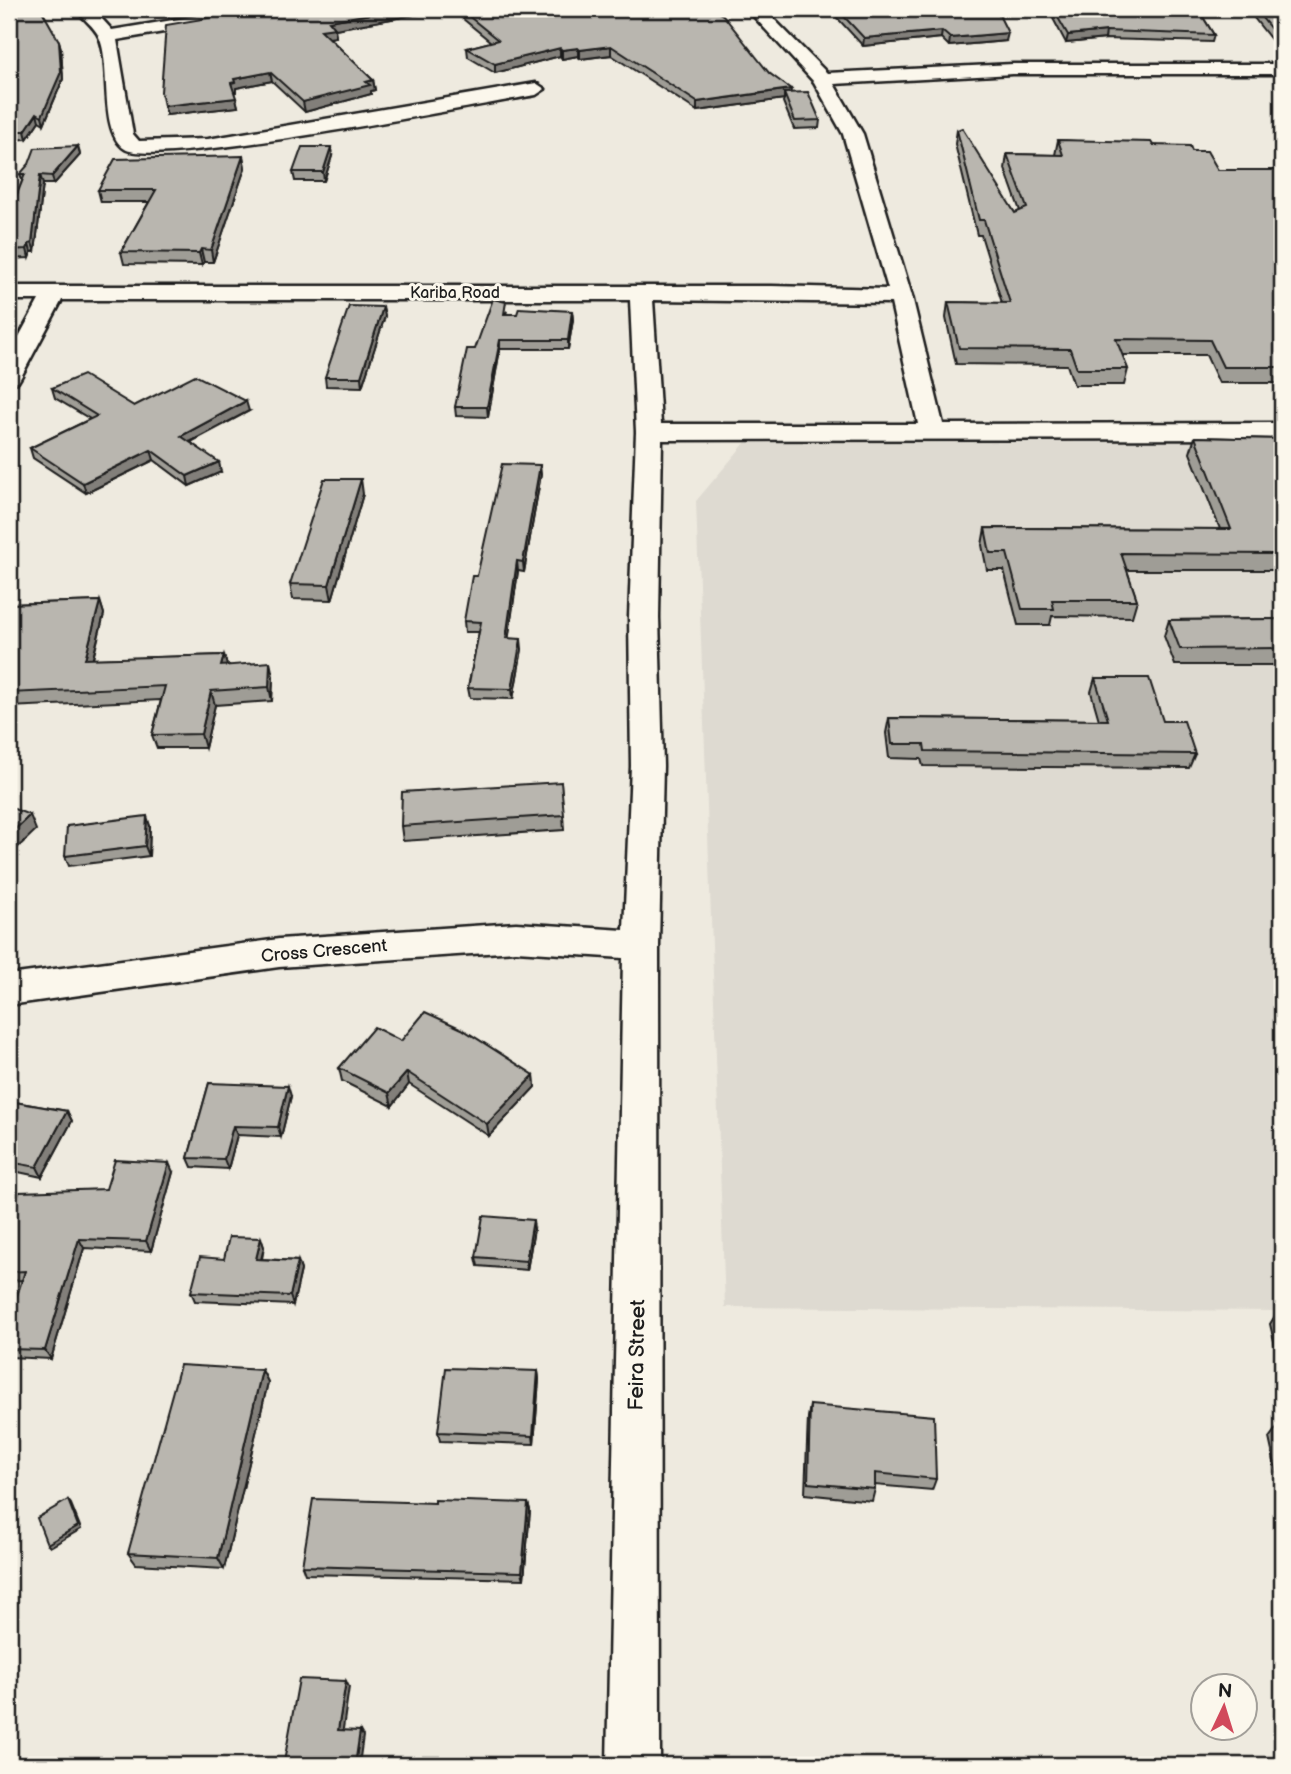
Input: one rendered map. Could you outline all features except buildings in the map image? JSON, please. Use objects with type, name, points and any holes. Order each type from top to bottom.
[{"type":"street","points":[[85,9],[108,36],[123,135],[133,146],[152,148],[208,145],[536,89]]},
{"type":"street","points":[[108,36],[269,9]]},
{"type":"street","points":[[755,9],[822,79],[853,134],[901,296],[932,430]]},
{"type":"street","points":[[822,79],[1013,69],[1282,69]]},
{"type":"street","points":[[9,377],[55,292]]},
{"type":"street","name":"Kariba Road","points":[[9,293],[772,293],[901,296]]},
{"type":"street","name":"Feira Street","points":[[633,1765],[641,945],[647,766],[644,617],[649,432],[641,294]]},
{"type":"street","points":[[649,432],[1282,431]]},
{"type":"street","name":"Cross Crescent","points":[[9,990],[279,953],[516,937],[641,945]]},
{"type":"shaded area","points":[[1282,441],[1282,1311],[725,1307],[696,501],[745,443]]}]
